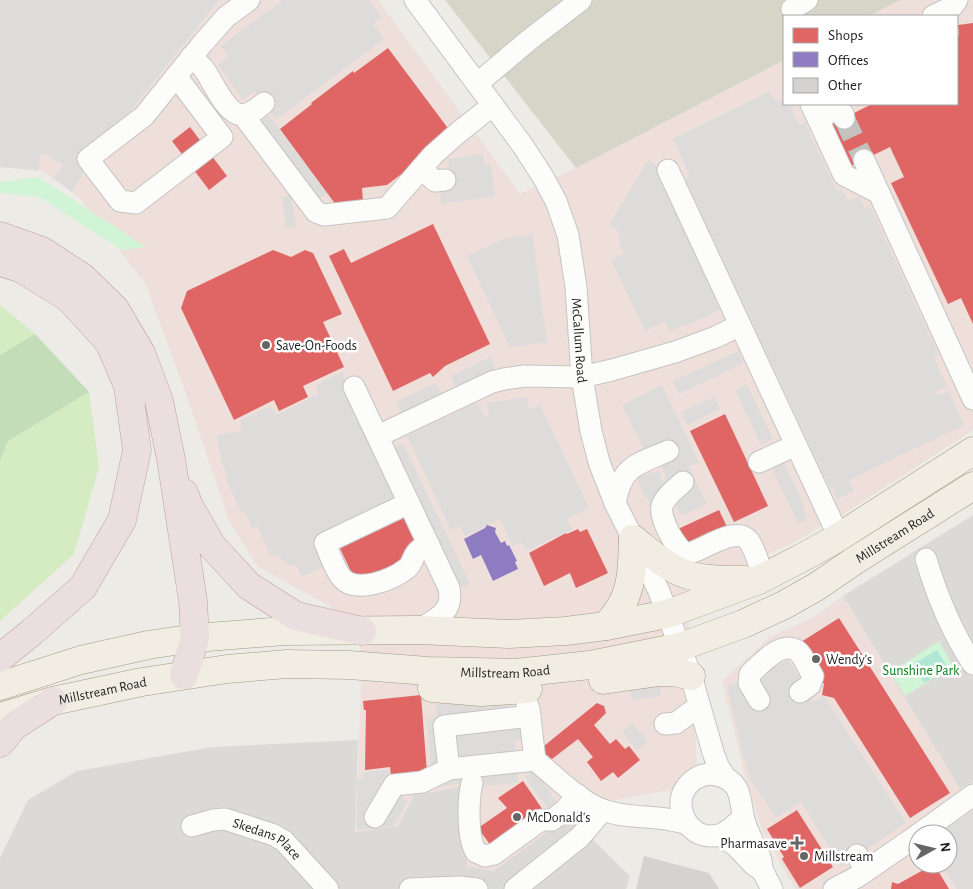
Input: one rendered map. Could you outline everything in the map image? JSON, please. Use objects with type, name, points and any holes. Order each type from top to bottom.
[{"type":"highway","points":[[0,236],[42,251],[82,277],[115,310],[141,353],[159,401],[171,459],[193,601],[195,638],[184,675]]},
{"type":"highway","points":[[0,262],[20,268],[69,298],[108,342],[128,386],[137,450],[122,520],[83,587],[0,658]]},
{"type":"highway","points":[[171,459],[189,506],[212,546],[249,586],[296,616],[362,631]]},
{"type":"highway","points":[[0,743],[14,726],[53,701]]},
{"type":"main road","name":"Millstream Road","points":[[0,686],[81,660],[195,638],[275,632],[418,630],[509,634],[566,631],[606,626],[667,614],[762,579],[840,537],[973,451]]},
{"type":"main road","name":"Millstream Road","points":[[0,717],[53,701],[142,682],[227,669],[287,664],[516,673],[590,665],[680,647],[743,624],[784,605],[967,493]]},
{"type":"main road","points":[[633,539],[674,569],[687,575],[719,580],[762,579]]},
{"type":"main road","points":[[606,626],[622,604],[628,590],[633,539]]},
{"type":"main road","points":[[287,664],[408,687],[482,692],[559,687],[659,672],[674,672],[691,676]]},
{"type":"street","points":[[176,76],[222,136],[136,203],[120,201],[88,159],[144,116],[176,76],[226,17],[249,0]]},
{"type":"street","points":[[477,84],[528,40],[581,0]]},
{"type":"street","points":[[935,15],[952,7],[957,0]]},
{"type":"street","name":"McCallum Road","points":[[420,4],[543,176],[556,201],[568,235],[576,287],[582,377],[599,462],[615,503],[658,589],[691,676],[713,752],[718,766],[725,777]]},
{"type":"street","points":[[191,58],[203,67],[219,95],[237,114],[251,113],[264,103]]},
{"type":"street","points":[[243,115],[316,212],[324,216],[387,208],[421,169],[458,132],[493,105]]},
{"type":"street","points":[[844,118],[843,114],[834,111],[815,111],[844,175],[879,193]]},
{"type":"street","points":[[864,160],[973,399]]},
{"type":"street","points":[[421,169],[435,181],[445,180]]},
{"type":"street","points":[[668,170],[840,537]]},
{"type":"street","points":[[378,436],[492,382],[524,376],[582,377],[675,352],[716,337],[740,325]]},
{"type":"street","points":[[354,387],[449,588],[451,596],[449,606],[441,616],[418,630]]},
{"type":"street","points":[[759,462],[796,445]]},
{"type":"street","points":[[615,503],[618,485],[625,474],[639,463],[668,451]]},
{"type":"street","points":[[683,482],[666,498],[662,506],[664,521],[678,549],[687,554],[731,535],[741,535],[750,542],[762,579]]},
{"type":"street","points":[[409,503],[325,543],[340,576],[352,584],[379,583],[406,570],[418,551],[429,545]]},
{"type":"street","points":[[926,559],[946,615],[961,646],[973,664]]},
{"type":"street","points":[[759,700],[749,683],[750,674],[777,651],[788,647],[797,650],[813,676],[810,685],[800,692]]},
{"type":"street","points":[[513,690],[524,696],[529,709],[534,726],[535,760]]},
{"type":"street","points":[[665,724],[676,723],[699,706]]},
{"type":"street","name":"McCallum Road","points":[[699,706],[704,759],[700,776]]},
{"type":"street","points":[[449,769],[444,726],[534,726]]},
{"type":"street","points":[[375,817],[394,785],[422,782],[449,769],[472,775],[535,760],[559,774],[587,802],[610,812],[676,820],[687,824]]},
{"type":"street","points":[[742,817],[732,829],[720,835],[702,835],[694,831],[687,824],[681,812],[681,797],[692,780],[700,776],[713,774],[725,777],[737,788],[742,803],[742,817],[761,859],[762,870],[772,889]]},
{"type":"street","points":[[472,775],[469,794],[472,840],[476,852],[480,855],[491,855],[541,820],[552,820],[565,810],[578,794]]},
{"type":"street","points":[[515,889],[610,812],[653,809],[681,797]]},
{"type":"street","points":[[938,824],[971,800]]},
{"type":"street","name":"Skedans Place","points":[[192,826],[212,820],[225,819],[274,835],[284,841],[328,889]]},
{"type":"street","points":[[720,835],[736,846],[754,865],[762,870]]},
{"type":"street","points":[[834,889],[908,844]]},
{"type":"street","points":[[410,889],[459,886],[477,889]]},
{"type":"shaded area","points":[[0,0],[378,0],[520,194],[576,168],[783,61],[783,105],[958,105],[958,15],[871,15],[900,0],[973,0],[973,430],[848,511],[793,543],[708,581],[686,584],[697,765],[676,789],[620,799],[569,816],[494,871],[467,867],[464,786],[414,795],[398,826],[355,832],[361,693],[359,627],[331,607],[257,566],[229,521],[187,397],[146,285],[79,197],[42,171],[0,167]]},
{"type":"shaded area","points":[[0,0],[219,0],[127,115],[95,139],[81,178],[72,192],[54,179],[63,166],[46,154],[40,154],[38,170],[0,167]]},
{"type":"shaded area","points":[[283,0],[369,0],[382,17],[373,24],[384,39],[276,120],[255,91],[243,100],[218,65],[229,56],[221,46]]},
{"type":"shaded area","points":[[445,0],[900,0],[871,15],[783,15],[783,61],[576,168]]},
{"type":"shaded area","points":[[770,91],[776,102],[783,99],[783,105],[789,105],[799,125],[805,123],[837,191],[842,189],[848,201],[859,196],[865,208],[870,206],[938,354],[934,357],[947,386],[935,392],[937,396],[949,391],[964,425],[849,480],[854,491],[837,499],[832,487],[830,488],[685,179],[690,176],[673,139]]},
{"type":"shaded area","points":[[269,115],[327,193],[317,201],[259,123]]},
{"type":"shaded area","points":[[483,154],[484,165],[491,164],[495,196],[441,204],[440,190],[449,171],[448,159]]},
{"type":"shaded area","points":[[648,160],[656,165],[717,297],[714,299],[720,310],[670,331],[665,321],[645,331],[611,260],[624,253],[619,242],[620,233],[609,225]]},
{"type":"shaded area","points":[[291,196],[296,227],[286,228],[282,197]]},
{"type":"shaded area","points":[[532,234],[547,342],[510,347],[467,256],[504,239]]},
{"type":"shaded area","points":[[738,351],[744,363],[679,394],[673,381]]},
{"type":"shaded area","points":[[491,357],[496,370],[456,389],[451,376]]},
{"type":"shaded area","points":[[342,372],[377,455],[403,443],[470,584],[459,589],[413,492],[316,538],[328,565],[302,577],[296,565],[288,565],[276,554],[271,556],[257,526],[252,528],[245,512],[242,513],[225,478],[228,476],[221,461],[217,435],[243,431],[239,421],[271,406],[276,415],[319,394],[315,385]]},
{"type":"shaded area","points":[[436,383],[442,395],[402,414],[396,402]]},
{"type":"shaded area","points":[[747,384],[773,439],[761,445],[735,390]]},
{"type":"shaded area","points":[[662,385],[699,462],[689,467],[707,504],[681,516],[675,503],[653,511],[642,492],[637,477],[659,471],[663,483],[665,473],[653,446],[644,450],[622,405]]},
{"type":"shaded area","points":[[527,397],[529,410],[540,405],[589,508],[567,519],[572,529],[526,551],[522,542],[513,546],[500,519],[465,536],[460,526],[451,530],[407,436],[477,403],[485,417],[489,416],[487,403]]},
{"type":"shaded area","points":[[714,397],[720,409],[687,425],[681,412]]},
{"type":"shaded area","points":[[784,463],[805,507],[802,508],[807,519],[798,523],[772,469]]},
{"type":"shaded area","points":[[973,515],[973,781],[960,789],[843,596]]},
{"type":"shaded area","points":[[843,596],[960,789],[973,781],[973,889],[795,889],[762,830],[744,772],[722,681],[770,637],[814,617]]},
{"type":"shaded area","points":[[788,660],[814,702],[824,696],[906,823],[841,866],[801,802],[776,818],[751,780],[743,755],[727,686],[760,676]]},
{"type":"shaded area","points":[[660,684],[661,696],[632,700],[630,688]]},
{"type":"shaded area","points":[[509,701],[510,710],[518,709],[521,739],[515,740],[518,783],[481,786],[462,783],[400,795],[408,801],[394,826],[357,830],[357,779],[364,778],[364,772],[390,770],[391,780],[431,768],[427,719],[437,718],[436,705],[468,702],[468,705]]},
{"type":"shaded area","points":[[633,723],[648,742],[637,750],[622,732]]},
{"type":"shaded area","points":[[358,740],[355,832],[398,826],[414,795],[464,786],[569,816],[630,876],[626,889],[0,889],[0,858],[28,800],[77,771],[213,747]]},
{"type":"shaded area","points":[[535,770],[560,807],[551,813],[525,777]]},
{"type":"shaded area","points":[[973,811],[973,889],[957,889],[947,874],[958,874],[958,824],[953,824]]},
{"type":"green space","points":[[38,177],[146,247],[122,250],[39,197],[0,193],[0,182]]},
{"type":"green space","points":[[0,305],[35,334],[0,355]]},
{"type":"green space","points":[[35,334],[89,392],[8,441],[0,460],[0,355]]},
{"type":"green space","points":[[89,392],[99,467],[74,554],[0,621],[0,460],[8,441]]},
{"type":"green space","name":"Sunshine Park","points":[[939,641],[953,666],[905,696],[891,672]]},
{"type":"green space","points":[[937,650],[948,668],[924,683],[913,664]]},
{"type":"building: Shops","points":[[973,23],[973,324],[961,298],[948,304],[891,183],[904,177],[890,147],[851,166],[832,124],[870,105],[958,105],[958,25]]},
{"type":"building: Shops","points":[[388,48],[453,135],[387,185],[362,188],[363,202],[336,205],[280,129],[353,71],[354,73]]},
{"type":"building: Shops","points":[[190,127],[227,176],[209,190],[172,141]]},
{"type":"building: Shops","points":[[433,224],[490,344],[445,366],[433,377],[430,373],[393,391],[329,256],[344,249],[351,263]]},
{"type":"building: Shops","name":"Save-On-Foods","points":[[273,250],[291,257],[305,250],[313,253],[342,314],[323,322],[344,367],[303,386],[308,397],[279,411],[274,400],[234,420],[181,308],[187,291]]},
{"type":"building: Shops","points":[[725,414],[768,506],[734,522],[690,431]]},
{"type":"building: Shops","points":[[719,510],[728,529],[687,548],[678,529]]},
{"type":"building: Shops","points":[[404,513],[418,542],[403,566],[377,578],[353,576],[338,544]]},
{"type":"building: Shops","points":[[578,529],[580,532],[587,529],[608,573],[576,588],[570,573],[544,586],[529,553],[566,533]]},
{"type":"building: Shops","points":[[839,618],[950,793],[910,818],[834,698],[822,695],[824,684],[814,669],[801,642]]},
{"type":"building: Shops","points":[[421,695],[427,773],[391,775],[390,767],[365,770],[366,710],[364,710],[363,701]]},
{"type":"building: Shops","points":[[597,703],[604,706],[606,713],[594,725],[610,744],[616,739],[625,749],[629,746],[640,760],[618,778],[613,772],[601,781],[587,762],[593,757],[578,739],[552,759],[545,757],[544,746]]},
{"type":"building: Shops","name":"McDonald's","points":[[523,781],[545,813],[491,846],[478,828],[507,808],[498,798]]},
{"type":"building: Shops","name":"Pharmasave","points":[[797,810],[833,867],[800,888],[782,859],[784,857],[767,829]]},
{"type":"building: Shops","points":[[916,874],[940,874],[949,889],[891,889],[892,882],[898,884]]},
{"type":"building: Offices","points":[[487,525],[496,528],[495,532],[501,543],[505,541],[507,546],[509,545],[517,561],[515,562],[518,569],[493,581],[481,555],[473,559],[464,539],[485,528]]},
{"type":"building: Other","points":[[644,856],[709,873],[719,889],[636,889]]},
{"type":"tunnel","points":[[844,118],[864,160]]},
{"type":"place","name":"Save-On-Foods","points":[[266,345]]},
{"type":"place","name":"Wendy's","points":[[816,659]]},
{"type":"place","name":"McDonald's","points":[[517,817]]},
{"type":"place","name":"Pharmasave","points":[[797,843]]},
{"type":"place","name":"Millstream","points":[[804,856]]}]
